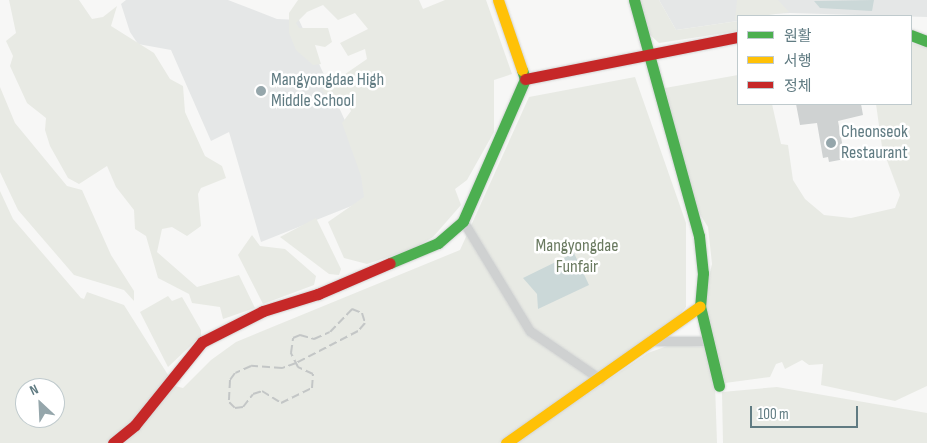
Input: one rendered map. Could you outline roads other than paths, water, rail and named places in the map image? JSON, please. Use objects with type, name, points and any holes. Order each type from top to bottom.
[{"type":"street","points":[[113,443],[135,425],[202,342],[263,312],[351,281],[438,243],[464,221],[525,78],[498,0]]},
{"type":"street","points":[[634,0],[699,236],[703,273],[700,306],[719,386]]},
{"type":"street","points":[[912,34],[927,40]]},
{"type":"street","points":[[525,78],[737,38]]},
{"type":"street","points":[[464,221],[530,331],[600,379]]},
{"type":"street","points":[[506,443],[655,341],[700,306]]},
{"type":"street","points":[[655,341],[708,341]]},
{"type":"railway","points":[[296,363],[282,368],[251,366],[235,373],[230,380],[229,402],[235,408],[243,407],[253,394],[262,391],[281,403],[312,388],[313,374],[298,367],[291,353],[293,338],[300,335],[314,339],[330,332],[352,309],[362,313],[365,323],[358,331],[296,363]]},
{"type":"place","name":"Mangyongdae High Middle School","points":[[261,91]]},
{"type":"place","name":"Cheonseok Restaurant","points":[[831,143]]},
{"type":"park label","name":"Mangyongdae Funfair","points":[[577,257]]}]
